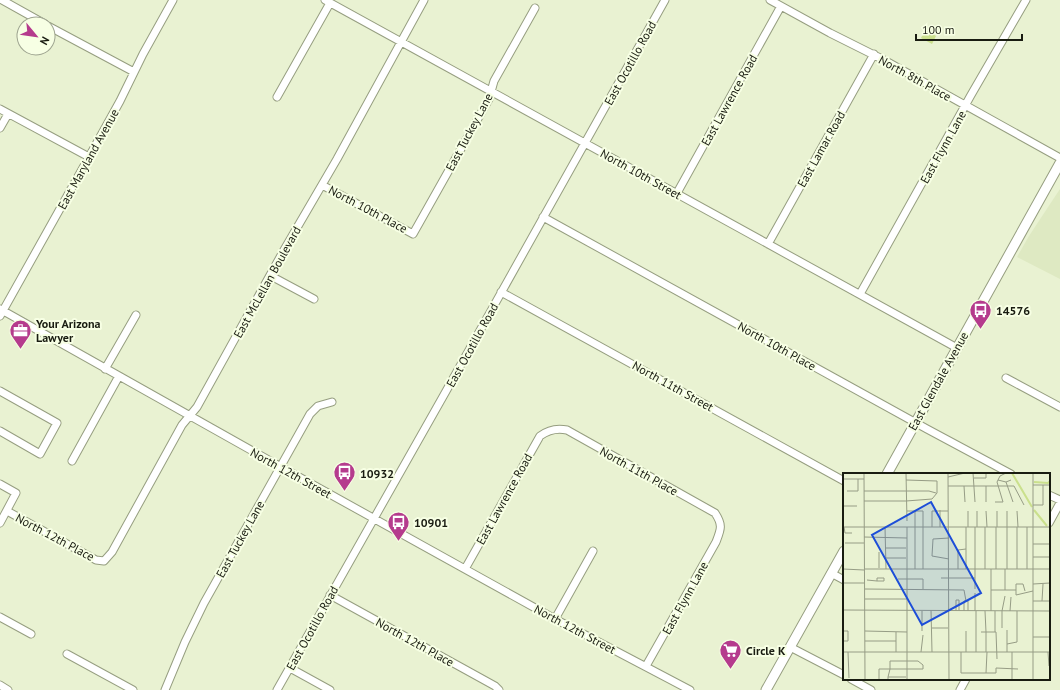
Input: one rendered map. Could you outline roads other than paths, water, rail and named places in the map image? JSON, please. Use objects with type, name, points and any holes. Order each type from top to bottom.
[{"type":"main road","name":"East Glendale Avenue","points":[[888,473],[1060,163]]},
{"type":"main road","points":[[766,690],[843,553]]},
{"type":"street","points":[[2,0],[31,16]]},
{"type":"street","name":"East Maryland Avenue","points":[[1,312],[90,157],[173,0]]},
{"type":"street","name":"East McLellan Boulevard","points":[[104,561],[112,552],[182,426],[197,407],[424,0]]},
{"type":"street","name":"East Ocotillo Road","points":[[277,690],[330,595],[375,519],[665,0]]},
{"type":"street","name":"North 8th Place","points":[[770,0],[830,34],[874,54],[1060,158]]},
{"type":"street","name":"East Flynn Lane","points":[[860,294],[1026,0]]},
{"type":"street","points":[[278,98],[328,1]]},
{"type":"street","name":"North 10th Street","points":[[328,1],[957,348]]},
{"type":"street","name":"East Lawrence Road","points":[[676,193],[781,6]]},
{"type":"street","name":"East Tuckey Lane","points":[[413,234],[489,99],[494,81],[535,8]]},
{"type":"street","points":[[56,30],[134,72]]},
{"type":"street","name":"East Lamar Road","points":[[768,244],[874,54]]},
{"type":"street","points":[[0,109],[90,157]]},
{"type":"street","points":[[0,128],[8,114]]},
{"type":"street","name":"North 10th Place","points":[[322,185],[413,234]]},
{"type":"street","name":"North 10th Place","points":[[543,217],[1009,473]]},
{"type":"street","points":[[270,276],[314,299]]},
{"type":"street","name":"North 11th Street","points":[[501,292],[843,480]]},
{"type":"street","name":"North 12th Street","points":[[1,312],[119,376],[555,619],[690,690]]},
{"type":"street","points":[[105,369],[136,315]]},
{"type":"street","points":[[72,461],[119,376]]},
{"type":"street","points":[[1006,378],[1060,407]]},
{"type":"street","points":[[0,391],[57,423],[40,454],[0,431]]},
{"type":"street","name":"East Tuckey Lane","points":[[165,690],[185,642],[204,603],[310,414],[318,406],[332,402]]},
{"type":"street","name":"North 11th Place","points":[[546,432],[561,429],[568,430],[716,513],[721,521],[721,529]]},
{"type":"street","name":"East Lawrence Road","points":[[465,569],[536,442],[540,436],[546,432]]},
{"type":"street","points":[[0,484],[16,493],[0,523]]},
{"type":"street","points":[[1050,495],[1060,502],[1050,521]]},
{"type":"street","name":"North 12th Place","points":[[7,511],[96,560],[104,561]]},
{"type":"street","name":"East Flynn Lane","points":[[646,666],[716,542],[721,529]]},
{"type":"street","points":[[555,619],[593,551]]},
{"type":"street","points":[[831,573],[843,579]]},
{"type":"street","name":"North 12th Place","points":[[330,595],[499,690]]},
{"type":"street","points":[[0,617],[31,634]]},
{"type":"street","points":[[790,647],[843,674]]},
{"type":"street","points":[[67,654],[133,690]]},
{"type":"street","points":[[290,668],[330,690]]},
{"type":"street","points":[[853,680],[871,690]]},
{"type":"street","points":[[960,690],[965,680]]},
{"type":"street","points":[[0,686],[8,690]]},
{"type":"place","name":"14576","points":[[980,330]]},
{"type":"place","name":"Your Arizona Lawyer","points":[[20,350]]},
{"type":"place","name":"10932","points":[[345,492]]},
{"type":"place","name":"10901","points":[[399,542]]},
{"type":"place","name":"Circle K","points":[[730,670]]}]
